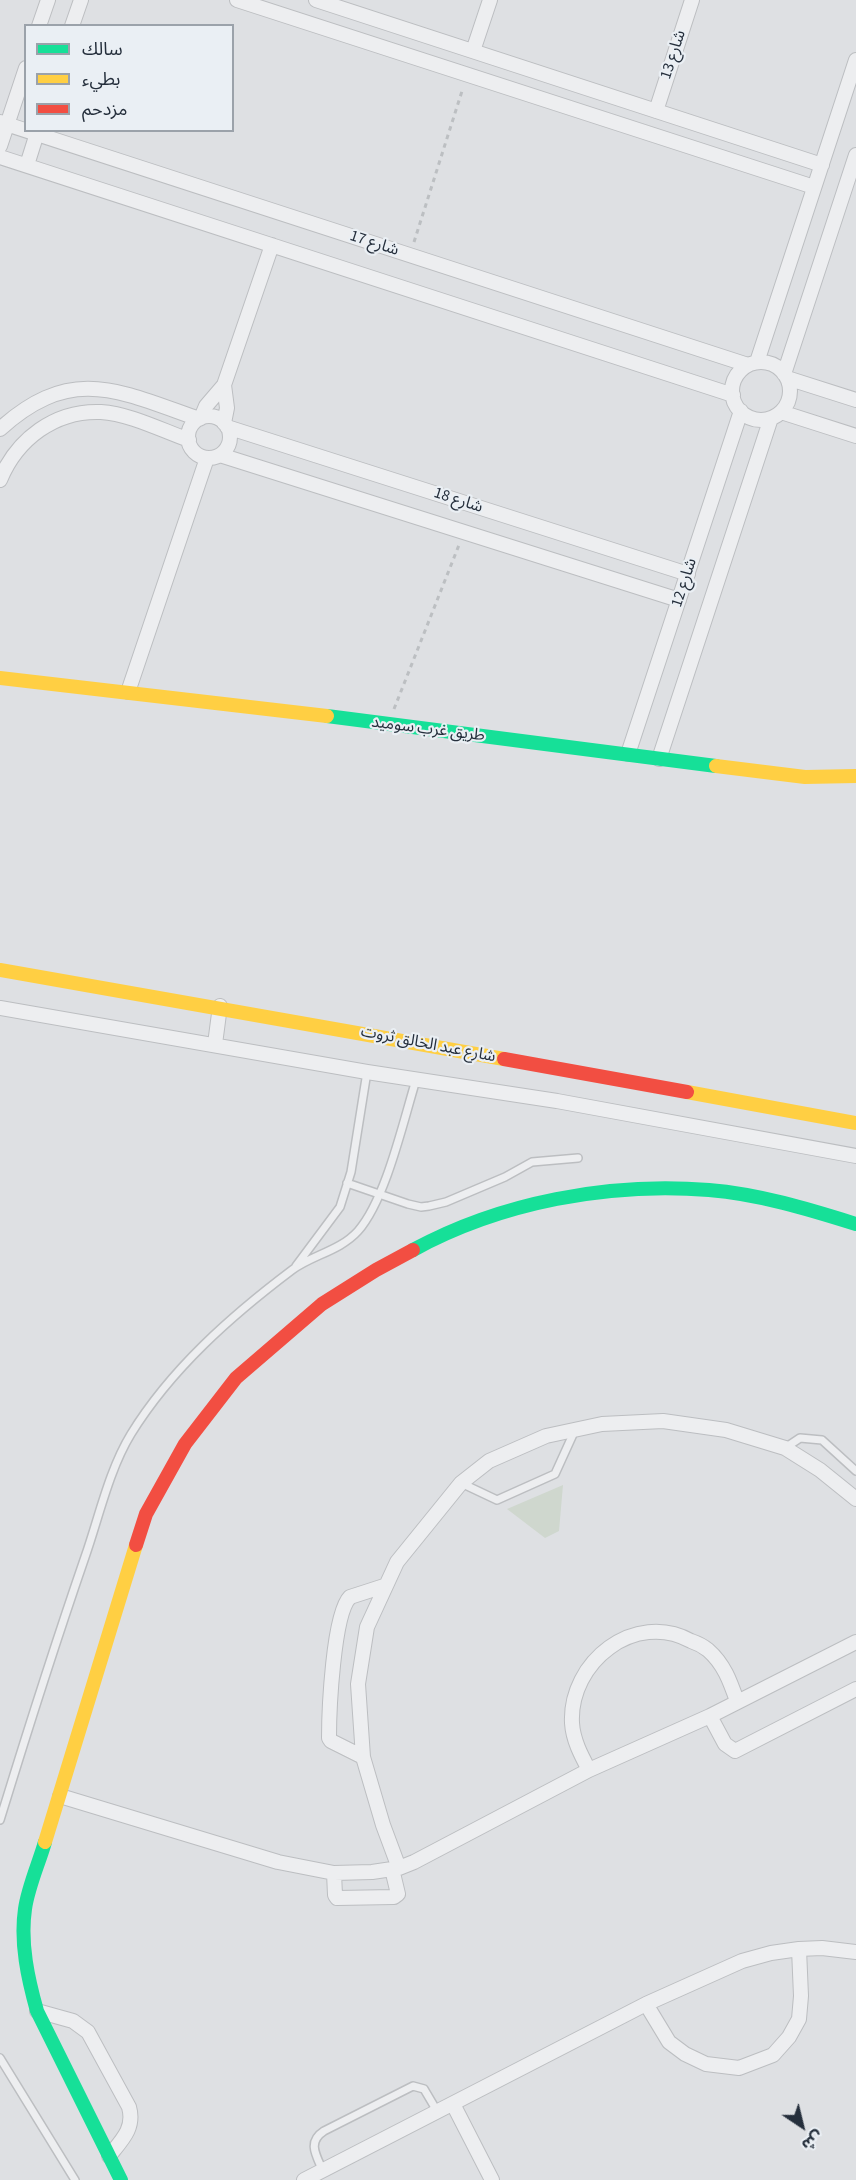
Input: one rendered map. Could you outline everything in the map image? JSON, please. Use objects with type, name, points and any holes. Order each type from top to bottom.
[{"type":"street","points":[[40,24],[48,0]]},
{"type":"street","points":[[73,24],[81,0]]},
{"type":"street","points":[[237,0],[280,7],[302,21],[814,187]]},
{"type":"street","points":[[302,21],[309,0]]},
{"type":"street","points":[[316,0],[822,165]]},
{"type":"street","points":[[473,51],[490,0]]},
{"type":"street","name":"شارع 13","points":[[656,111],[692,0]]},
{"type":"street","points":[[753,364],[856,60]]},
{"type":"street","points":[[0,146],[4,124],[24,73]]},
{"type":"street","name":"شارع 17","points":[[4,124],[24,129]]},
{"type":"street","points":[[27,165],[37,132]]},
{"type":"street","name":"شارع 17","points":[[37,132],[410,255],[753,364]]},
{"type":"street","points":[[785,376],[856,155]]},
{"type":"street","name":"شارع 17","points":[[0,157],[733,395]]},
{"type":"street","points":[[213,457],[197,454],[189,440],[191,428],[224,385],[272,245]]},
{"type":"street","points":[[753,364],[772,364],[785,376],[789,385],[789,399],[776,415],[764,419],[752,418],[735,404],[734,381],[738,374],[753,364]]},
{"type":"street","points":[[785,376],[856,400]]},
{"type":"street","points":[[128,692],[213,457],[226,449],[230,440],[226,425],[227,408],[224,385]]},
{"type":"street","points":[[0,429],[24,408],[51,394],[76,389],[108,389],[200,419],[213,417],[226,425]]},
{"type":"street","name":"شارع 12","points":[[628,754],[741,411]]},
{"type":"street","points":[[0,480],[15,452],[37,430],[61,418],[79,413],[102,412],[132,419],[189,440]]},
{"type":"street","points":[[776,415],[856,436]]},
{"type":"street","name":"شارع 12","points":[[659,759],[776,415]]},
{"type":"street","name":"شارع 18","points":[[226,425],[688,574]]},
{"type":"street","name":"شارع 18","points":[[213,457],[464,532],[679,600]]},
{"type":"street","name":"طريق غرب سوميد","points":[[0,678],[292,711],[805,777],[856,776]]},
{"type":"street","name":"شارع عبد الخالق ثروت","points":[[0,970],[220,1006],[535,1066],[856,1123]]},
{"type":"street","points":[[215,1044],[220,1006]]},
{"type":"street","name":"شارع عبد الخالق ثروت","points":[[0,1008],[367,1072],[557,1101],[856,1156]]},
{"type":"street","points":[[121,2180],[37,2011],[25,1958],[25,1908],[146,1514],[185,1444],[236,1378],[322,1304],[376,1269],[429,1241],[493,1214],[585,1194],[659,1188],[711,1190],[791,1204],[856,1224]]},
{"type":"street","points":[[333,1873],[337,1898],[394,1897],[398,1894],[395,1868],[363,1756],[358,1684],[367,1627],[397,1562],[461,1483],[489,1461],[546,1436],[602,1424],[663,1420],[726,1430],[785,1448],[820,1470],[856,1499]]},
{"type":"street","points":[[363,1756],[331,1741],[329,1738],[329,1710],[340,1621],[347,1600],[384,1586]]},
{"type":"street","points":[[589,1770],[574,1740],[573,1705],[579,1683],[596,1657],[621,1639],[650,1631],[681,1635],[707,1649],[727,1672],[737,1701]]},
{"type":"street","points":[[60,1796],[278,1862],[333,1873],[372,1872],[395,1868],[414,1862],[589,1770],[710,1716],[856,1642]]},
{"type":"street","points":[[710,1716],[725,1744],[735,1751],[856,1689]]},
{"type":"street","points":[[646,2004],[669,2042],[685,2054],[706,2064],[739,2068],[773,2055],[789,2037],[799,2019],[801,1996],[799,1948]]},
{"type":"street","points":[[304,2180],[646,2004],[742,1961],[799,1948],[856,1952]]},
{"type":"street","points":[[37,2011],[73,2021],[88,2032],[129,2107],[131,2119],[129,2130],[109,2156]]},
{"type":"street","points":[[453,2104],[492,2180]]},
{"type":"lane","points":[[295,1268],[340,1207],[347,1183],[367,1072]]},
{"type":"lane","points":[[0,1820],[39,1692],[110,1482],[131,1435],[171,1381],[234,1316],[295,1268],[333,1250],[357,1232],[370,1212],[387,1174],[416,1080]]},
{"type":"lane","points":[[347,1183],[378,1195],[421,1207],[446,1202],[532,1162],[578,1158]]},
{"type":"lane","points":[[461,1483],[497,1500],[555,1474],[575,1430]]},
{"type":"lane","points":[[785,1448],[800,1438],[822,1440],[856,1471]]},
{"type":"lane","points":[[0,2058],[75,2180]]},
{"type":"lane","points":[[323,2170],[314,2151],[314,2142],[320,2133],[335,2125],[413,2086],[424,2089],[437,2112]]},
{"type":"path","points":[[410,255],[467,75]]},
{"type":"path","points":[[387,725],[464,532]]},
{"type":"shaded area","points":[[563,1485],[559,1531],[545,1538],[507,1509]]},
{"type":"traffic: fast","points":[[327,716],[716,766]]},
{"type":"traffic: fast","points":[[413,1250],[482,1219],[519,1208],[556,1199],[633,1189],[671,1188],[728,1192],[802,1208],[856,1224]]},
{"type":"traffic: fast","points":[[45,1842],[25,1909],[24,1948],[31,1986],[37,2011],[121,2180]]},
{"type":"traffic: slow","points":[[0,678],[327,716]]},
{"type":"traffic: slow","points":[[716,766],[805,777],[856,776]]},
{"type":"traffic: slow","points":[[0,970],[504,1059]]},
{"type":"traffic: slow","points":[[687,1092],[856,1123]]},
{"type":"traffic: slow","points":[[45,1842],[136,1545]]},
{"type":"traffic: jam","points":[[504,1059],[687,1092]]},
{"type":"traffic: jam","points":[[136,1545],[146,1514],[185,1444],[236,1378],[322,1304],[413,1250]]}]
